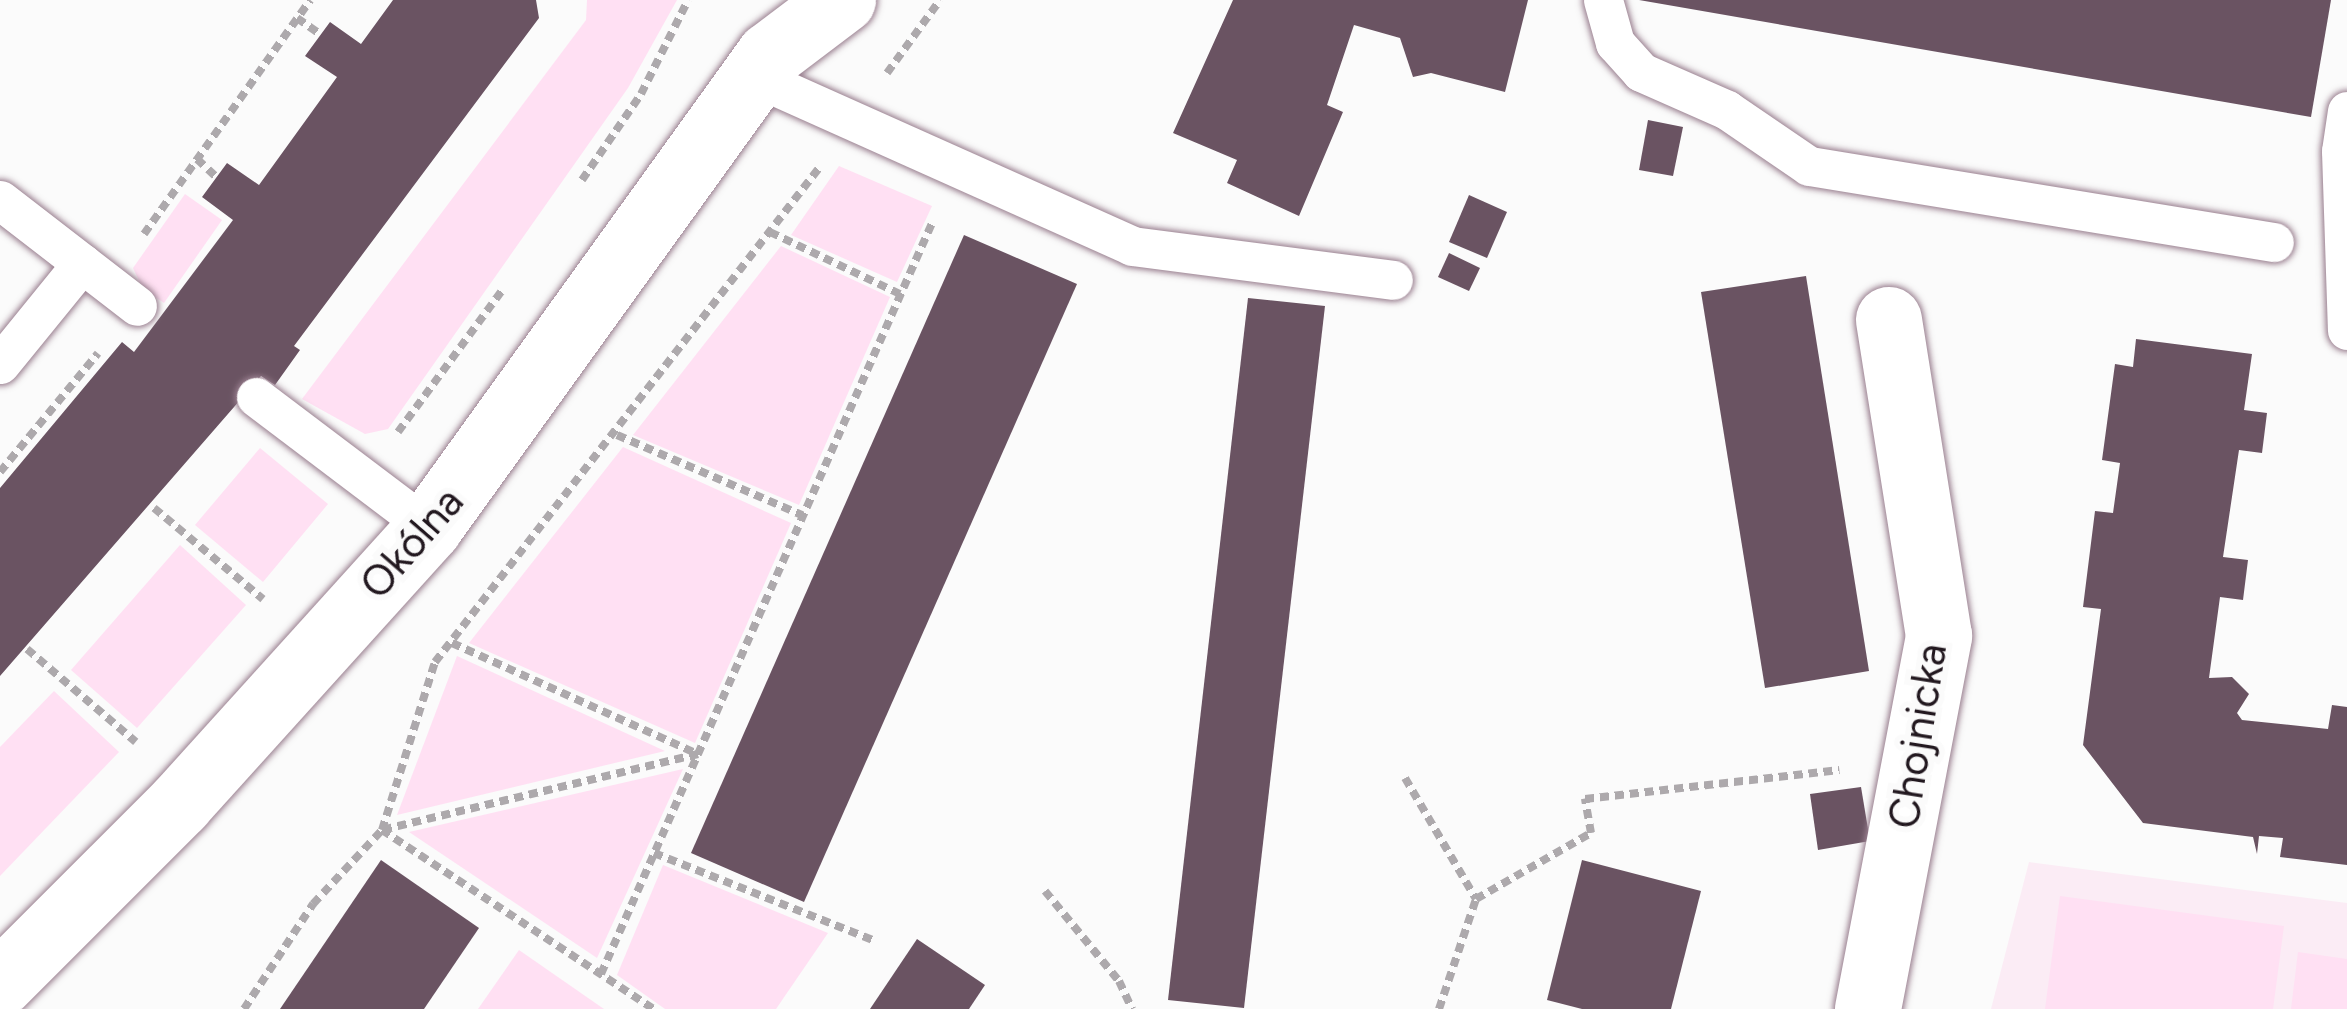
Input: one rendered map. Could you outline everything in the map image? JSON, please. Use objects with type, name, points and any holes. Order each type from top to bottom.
[{"type":"street","name":"Okólna","points":[[0,984],[180,804],[429,528],[768,44],[843,0]]},
{"type":"street","name":"Chojnicka","points":[[1868,1009],[1939,636],[1889,320]]},
{"type":"lane","points":[[1604,0],[1615,43],[1641,72],[1727,110],[1809,166],[2274,242]]},
{"type":"lane","points":[[768,44],[1132,246],[1393,280]]},
{"type":"lane","points":[[2347,111],[2341,151],[2347,330]]},
{"type":"lane","points":[[0,200],[109,284],[0,364]]},
{"type":"lane","points":[[256,397],[429,528]]},
{"type":"path","points":[[0,472],[109,284],[310,0]]},
{"type":"path","points":[[297,18],[321,35]]},
{"type":"path","points":[[244,1009],[314,904],[382,830],[436,662],[617,435],[826,158]]},
{"type":"path","points":[[197,159],[217,177]]},
{"type":"path","points":[[601,974],[942,202]]},
{"type":"path","points":[[770,232],[900,294]]},
{"type":"path","points":[[617,435],[802,515]]},
{"type":"path","points":[[154,508],[263,599]]},
{"type":"path","points":[[452,643],[698,754]]},
{"type":"path","points":[[27,649],[137,743]]},
{"type":"path","points":[[382,830],[698,754]]},
{"type":"path","points":[[1439,1009],[1476,899],[1592,833],[1585,799],[1880,765],[1914,775]]},
{"type":"path","points":[[1405,778],[1476,899]]},
{"type":"path","points":[[382,830],[653,1009]]},
{"type":"path","points":[[654,853],[873,940]]},
{"type":"path","points":[[1045,892],[1119,981],[1132,1009]]},
{"type":"shaded area","points":[[587,0],[677,0],[628,88],[388,429],[365,434],[302,399],[586,20]]},
{"type":"shaded area","points":[[839,166],[932,206],[897,282],[791,235]]},
{"type":"shaded area","points":[[185,194],[222,220],[164,303],[143,289],[133,268]]},
{"type":"shaded area","points":[[781,246],[890,297],[799,505],[633,435]]},
{"type":"shaded area","points":[[623,447],[791,523],[695,743],[469,643]]},
{"type":"shaded area","points":[[260,448],[328,504],[263,582],[195,525]]},
{"type":"shaded area","points":[[180,545],[246,605],[137,728],[71,670]]},
{"type":"shaded area","points":[[457,656],[665,751],[397,815]]},
{"type":"shaded area","points":[[54,691],[119,752],[0,876],[0,747]]},
{"type":"shaded area","points":[[683,769],[597,958],[409,832]]},
{"type":"shaded area","points":[[2029,862],[2347,903],[2347,1009],[1991,1009]]},
{"type":"shaded area","points":[[663,865],[828,933],[776,1009],[665,1009],[617,975]]},
{"type":"shaded area","points":[[2060,896],[2284,926],[2273,1009],[2045,1009]]},
{"type":"shaded area","points":[[519,950],[604,1009],[478,1009]]},
{"type":"shaded area","points":[[2298,952],[2347,959],[2347,1009],[2291,1009]]},
{"type":"building","points":[[393,0],[536,0],[539,18],[294,346],[300,350],[275,385],[261,376],[0,676],[0,488],[122,342],[134,352],[233,220],[202,197],[227,163],[259,185],[337,77],[305,56],[330,22],[361,44]]},
{"type":"building","points":[[1233,0],[1528,0],[1505,92],[1431,73],[1413,77],[1400,38],[1354,25],[1327,105],[1343,112],[1299,216],[1227,183],[1237,160],[1173,133]]},
{"type":"building","points":[[1639,0],[2331,0],[2311,117]]},
{"type":"building","points":[[1648,120],[1683,127],[1673,176],[1639,170]]},
{"type":"building","points":[[1469,195],[1507,212],[1487,258],[1449,242]]},
{"type":"building","points":[[964,235],[1077,284],[804,902],[691,853]]},
{"type":"building","points":[[1449,253],[1480,268],[1469,291],[1438,277]]},
{"type":"building","points":[[1806,276],[1869,671],[1765,688],[1701,292]]},
{"type":"building","points":[[1248,298],[1325,306],[1244,1008],[1168,1000]]},
{"type":"building","points":[[2136,339],[2252,354],[2244,410],[2267,413],[2262,453],[2239,450],[2223,557],[2248,560],[2243,600],[2220,597],[2209,678],[2232,677],[2249,694],[2237,713],[2242,720],[2328,729],[2332,705],[2347,707],[2347,865],[2280,857],[2283,838],[2259,836],[2257,854],[2253,837],[2143,823],[2083,745],[2101,609],[2083,607],[2095,511],[2113,513],[2120,463],[2102,460],[2115,364],[2133,367]]},
{"type":"building","points":[[1861,787],[1870,841],[1818,850],[1810,794]]},
{"type":"building","points":[[381,860],[479,928],[424,1009],[280,1009]]},
{"type":"building","points":[[1582,860],[1701,891],[1671,1009],[1582,1009],[1547,1000]]},
{"type":"building","points":[[917,939],[985,985],[969,1009],[870,1009]]}]
